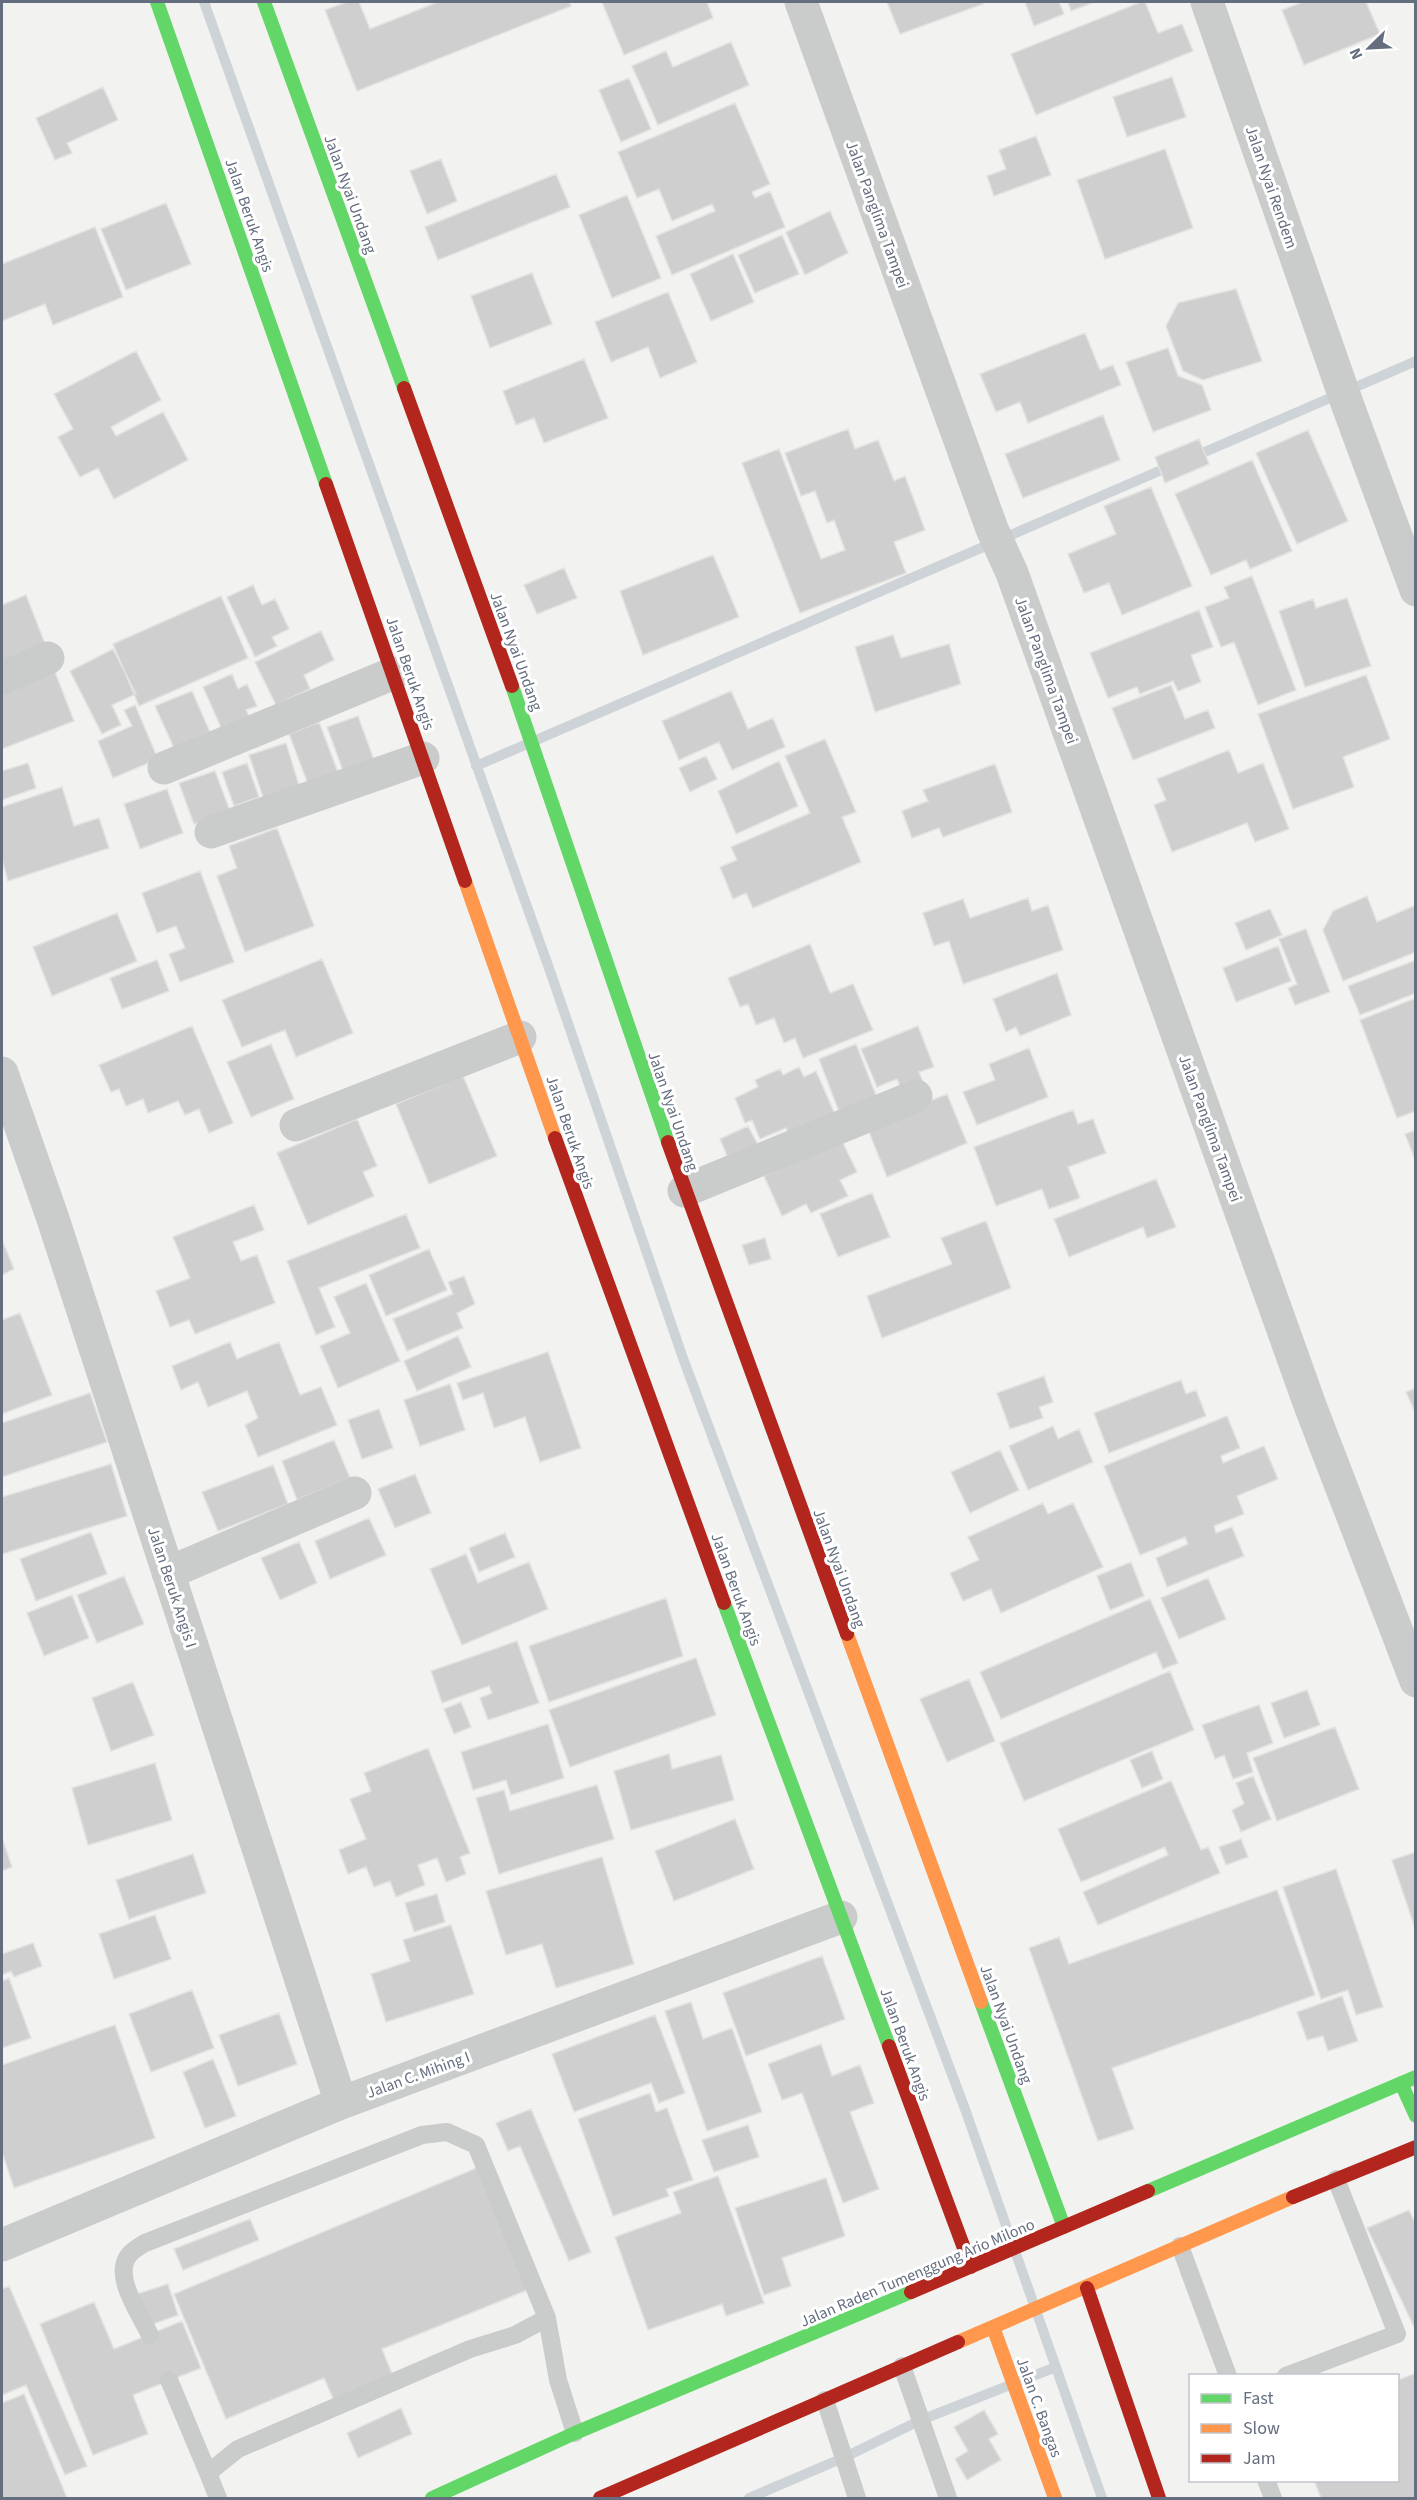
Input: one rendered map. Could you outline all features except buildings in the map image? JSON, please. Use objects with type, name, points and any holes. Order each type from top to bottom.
[{"type":"main road","name":"Jalan Beruk Angis","points":[[158,2],[610,1295],[971,2267]]},
{"type":"main road","name":"Jalan Nyai Undang","points":[[264,2],[528,730],[539,769],[684,1191],[1064,2227]]},
{"type":"main road","name":"Jalan Raden Tumenggung Ario Milono","points":[[432,2499],[575,2433],[1416,2077]]},
{"type":"main road","points":[[1401,2083],[1416,2116]]},
{"type":"main road","points":[[601,2498],[1180,2246],[1416,2147]]},
{"type":"main road","points":[[1087,2288],[1159,2499]]},
{"type":"main road","name":"Jalan C. Bangas","points":[[993,2327],[1055,2499]]},
{"type":"street","name":"Jalan Panglima Tampei","points":[[801,2],[992,529],[1012,573],[1311,1408],[1416,1681]]},
{"type":"street","name":"Jalan Nyai Rendem","points":[[1207,2],[1336,373],[1416,590]]},
{"type":"street","points":[[2,678],[48,658]]},
{"type":"street","points":[[164,768],[394,674]]},
{"type":"street","points":[[211,832],[423,758]]},
{"type":"street","points":[[296,1125],[520,1037]]},
{"type":"street","name":"Jalan Beruk Angis I","points":[[2,1073],[53,1219],[341,2103]]},
{"type":"street","points":[[684,1191],[916,1096]]},
{"type":"street","points":[[168,1573],[355,1493]]},
{"type":"street","name":"Jalan C. Mihing I","points":[[2,2245],[341,2103],[841,1917]]},
{"type":"lane","points":[[150,2335],[129,2294],[123,2270],[129,2254],[145,2243],[422,2135],[447,2132],[476,2145],[547,2318],[558,2380],[575,2433]]},
{"type":"lane","points":[[1291,2374],[1397,2334],[1336,2179]]},
{"type":"lane","points":[[1180,2246],[1227,2374]]},
{"type":"lane","points":[[208,2473],[238,2449],[279,2430],[470,2349],[498,2338],[515,2335],[547,2318]]},
{"type":"lane","points":[[902,2367],[948,2499]]},
{"type":"lane","points":[[169,2380],[218,2499]]},
{"type":"lane","points":[[825,2400],[857,2499]]},
{"type":"lane","points":[[1266,2482],[1273,2499]]},
{"type":"waterway","points":[[204,2],[550,971],[684,1361],[965,2109],[1102,2498]]},
{"type":"waterway","points":[[1193,457],[1416,361]]},
{"type":"waterway","points":[[476,766],[1173,465]]},
{"type":"waterway","points":[[749,2498],[843,2458],[921,2420],[1056,2367]]},
{"type":"traffic: fast","points":[[157,2],[326,484]]},
{"type":"traffic: fast","points":[[264,2],[404,388]]},
{"type":"traffic: fast","points":[[512,686],[668,1142]]},
{"type":"traffic: fast","points":[[724,1603],[889,2046]]},
{"type":"traffic: fast","points":[[981,2002],[1064,2227]]},
{"type":"traffic: fast","points":[[1148,2191],[1416,2077]]},
{"type":"traffic: fast","points":[[1401,2083],[1416,2116]]},
{"type":"traffic: fast","points":[[432,2498],[575,2433],[911,2292]]},
{"type":"traffic: slow","points":[[465,881],[555,1138]]},
{"type":"traffic: slow","points":[[847,1634],[981,2002]]},
{"type":"traffic: slow","points":[[958,2342],[1293,2197]]},
{"type":"traffic: slow","points":[[993,2327],[1055,2498]]},
{"type":"traffic: jam","points":[[404,388],[512,686]]},
{"type":"traffic: jam","points":[[326,484],[465,881]]},
{"type":"traffic: jam","points":[[555,1138],[724,1603]]},
{"type":"traffic: jam","points":[[668,1142],[847,1634]]},
{"type":"traffic: jam","points":[[889,2046],[971,2267]]},
{"type":"traffic: jam","points":[[1293,2197],[1416,2147]]},
{"type":"traffic: jam","points":[[911,2292],[1148,2191]]},
{"type":"traffic: jam","points":[[1087,2288],[1159,2498]]},
{"type":"traffic: jam","points":[[600,2498],[958,2342]]}]
